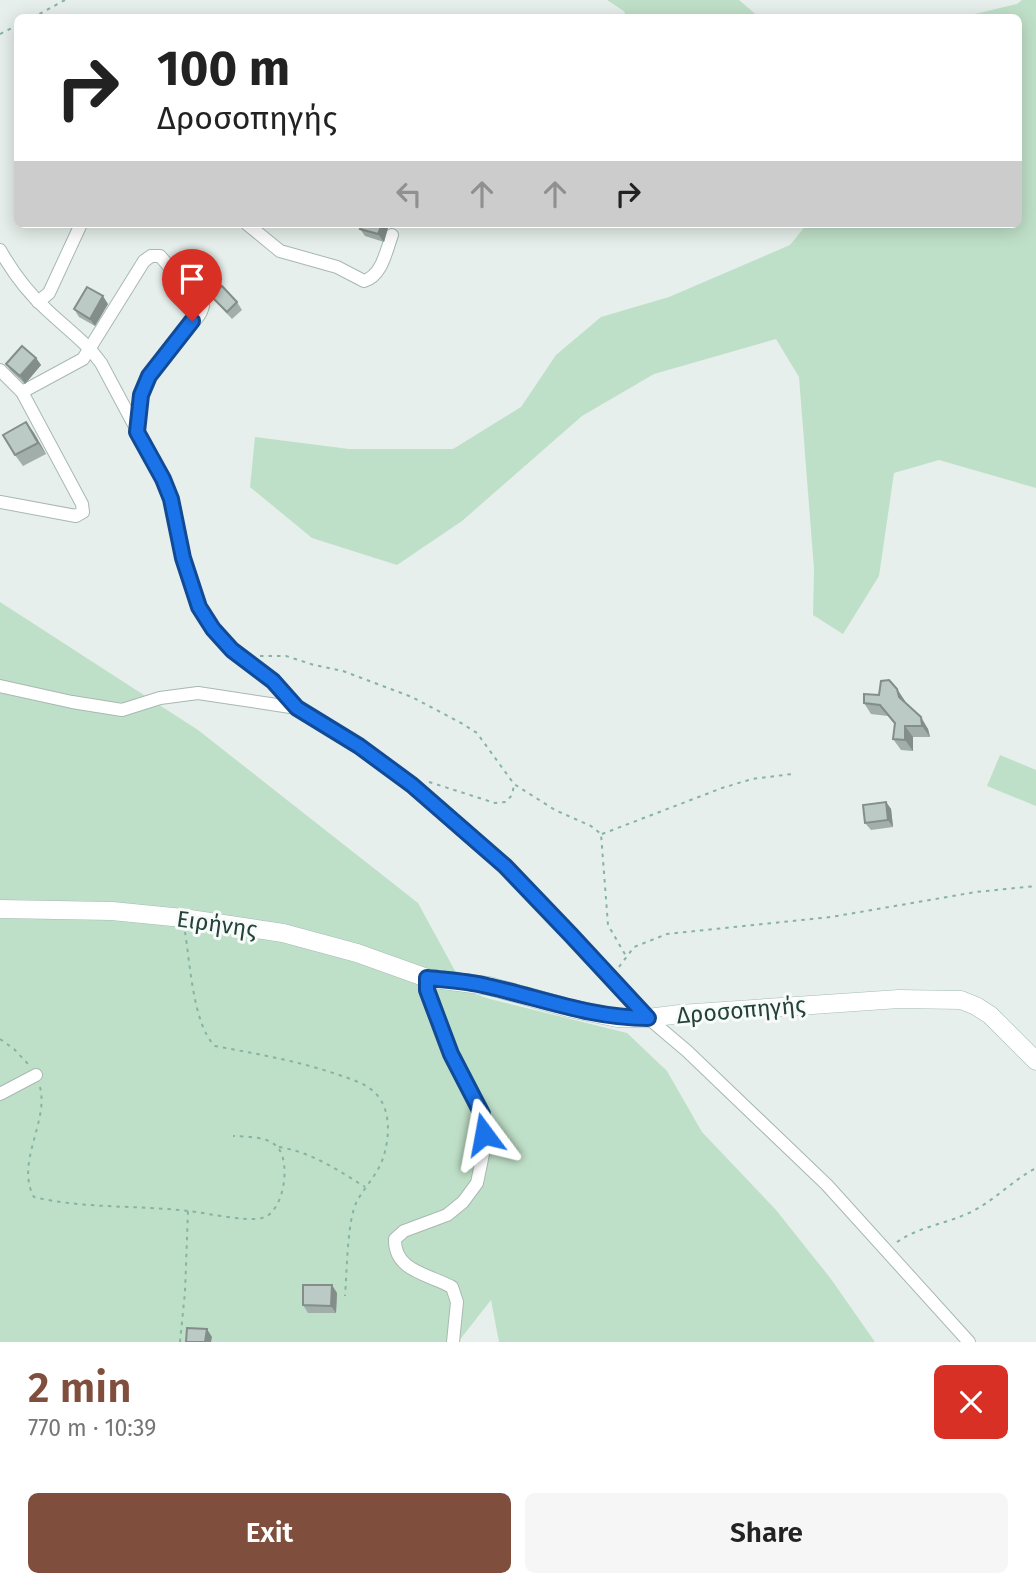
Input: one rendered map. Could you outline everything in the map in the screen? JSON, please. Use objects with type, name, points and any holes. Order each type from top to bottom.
[{"type":"street","points":[[38,302],[49,293],[79,228]]},
{"type":"street","points":[[252,228],[280,251],[337,267],[364,281],[377,274],[392,234]]},
{"type":"street","points":[[0,250],[18,281],[91,348],[101,363],[163,479],[171,499],[183,558],[199,607],[213,629],[243,659],[273,681],[297,708],[359,746],[412,785],[505,866],[648,1018],[817,1175],[969,1342]]},
{"type":"street","points":[[22,391],[83,359],[144,261],[160,256],[203,306],[201,316],[181,334],[149,376],[141,395],[137,432]]},
{"type":"street","points":[[0,370],[22,391],[82,504],[83,512],[76,516],[0,502]]},
{"type":"street","points":[[0,686],[122,710],[160,698],[198,693],[297,708]]},
{"type":"street","name":"Ειρήνης","points":[[0,909],[112,912],[183,918],[284,933],[357,953],[427,978]]},
{"type":"street","points":[[427,978],[427,990],[451,1054],[482,1114],[483,1154],[477,1183],[463,1202],[447,1215],[404,1231],[395,1238],[395,1248],[398,1257],[408,1266],[452,1287],[457,1302],[453,1342]]},
{"type":"street","name":"Δροσοπηγής","points":[[427,978],[489,986],[569,1009],[617,1018],[648,1018],[863,1001],[935,998],[961,1000],[990,1015],[1036,1061]]},
{"type":"street","points":[[0,1094],[36,1076]]},
{"type":"path","points":[[39,14],[64,0]]},
{"type":"path","points":[[243,659],[264,655],[286,656],[343,671],[412,698],[477,733],[514,784],[555,810],[601,834]]},
{"type":"path","points":[[601,834],[722,788],[762,777],[792,774]]},
{"type":"path","points":[[421,780],[495,803],[506,802],[512,794],[514,784]]},
{"type":"path","points":[[601,834],[608,925],[626,956]]},
{"type":"path","points":[[613,980],[634,947],[667,934],[831,917],[976,892],[1036,886]]},
{"type":"path","points":[[183,918],[200,1020],[208,1039],[215,1046],[308,1064],[358,1082],[374,1091],[382,1102],[389,1132],[384,1157],[356,1202],[345,1296]]},
{"type":"path","points":[[35,1134],[29,1172],[30,1189],[34,1197],[229,1217],[262,1218],[272,1213],[281,1197],[285,1175],[284,1159],[278,1147]]},
{"type":"path","points":[[233,1136],[269,1141],[278,1147],[296,1149],[326,1163],[367,1188]]},
{"type":"path","points":[[886,1250],[921,1228],[939,1225],[974,1210],[1019,1176],[1036,1168]]},
{"type":"path","points":[[180,1342],[188,1211]]},
{"type":"green space","points":[[607,0],[739,0],[755,14],[625,14]]},
{"type":"green space","points":[[1022,0],[1036,0],[1036,488],[939,460],[894,473],[879,576],[843,634],[813,615],[814,569],[799,377],[776,339],[654,374],[582,416],[462,521],[397,565],[312,538],[250,487],[255,437],[349,449],[453,449],[521,407],[556,355],[601,317],[669,297],[790,245],[804,228],[1022,228],[1022,14],[975,14],[1017,4]]},
{"type":"green space","points":[[0,602],[198,730],[418,903],[466,991],[627,1033],[667,1071],[702,1132],[776,1210],[831,1279],[875,1342],[499,1342],[491,1300],[458,1342],[0,1342]]},
{"type":"green space","points":[[1000,755],[1036,770],[1036,806],[987,786]]},
{"type":"building","points":[[360,228],[380,228],[378,234]]},
{"type":"building","points":[[222,286],[237,302],[227,312],[211,296]]},
{"type":"building","points":[[87,287],[103,296],[90,319],[74,309]]},
{"type":"building","points":[[22,346],[36,358],[20,376],[6,364]]},
{"type":"building","points":[[26,422],[38,443],[15,455],[3,435]]},
{"type":"building","points":[[889,680],[897,689],[899,697],[921,717],[922,726],[905,726],[905,740],[893,739],[895,723],[880,705],[864,703],[864,694],[879,695],[881,681]]},
{"type":"building","points":[[886,802],[888,820],[865,823],[863,805]]},
{"type":"building","points":[[303,1285],[332,1285],[331,1306],[303,1305]]},
{"type":"building","points":[[187,1328],[207,1329],[205,1342],[186,1342]]},
{"type":"route","points":[[192,321],[149,376],[141,395],[137,432],[171,499],[183,558],[199,607],[213,629],[232,650],[273,681],[297,708],[359,746],[412,785],[505,866],[648,1018],[617,1018],[569,1009],[471,982],[427,978],[427,990],[451,1054],[482,1114],[484,1134]]}]
